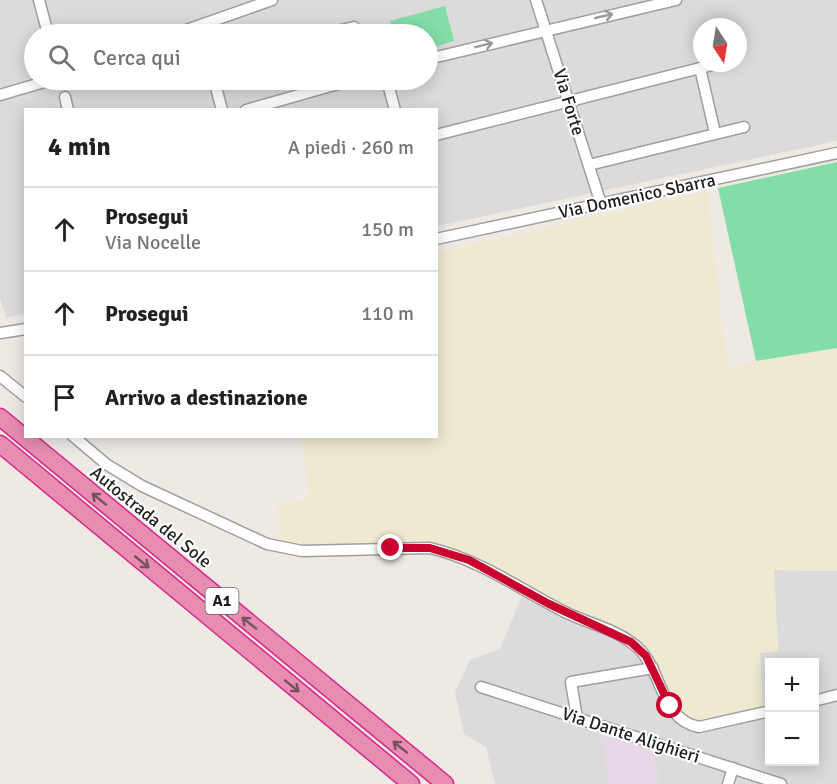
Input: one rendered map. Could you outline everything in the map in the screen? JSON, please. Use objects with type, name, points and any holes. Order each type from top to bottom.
[{"type":"highway","name":"Autostrada del Sole","points":[[0,417],[24,437]]},
{"type":"highway","name":"Autostrada del Sole","points":[[25,438],[445,784]]},
{"type":"highway","name":"A1","points":[[0,444],[411,784]]},
{"type":"street","points":[[39,0],[45,24]]},
{"type":"street","points":[[214,24],[272,0]]},
{"type":"street","name":"Via Forte","points":[[536,0],[601,204]]},
{"type":"street","points":[[438,56],[676,0]]},
{"type":"street","points":[[438,134],[693,70]]},
{"type":"street","points":[[701,72],[715,133]]},
{"type":"street","points":[[0,95],[24,88]]},
{"type":"street","points":[[217,90],[221,108]]},
{"type":"street","points":[[263,107],[319,90]]},
{"type":"street","points":[[390,90],[394,108]]},
{"type":"street","points":[[65,97],[68,108]]},
{"type":"street","points":[[589,165],[744,127]]},
{"type":"street","name":"Via Domenico Sbarra","points":[[438,239],[837,153]]},
{"type":"street","points":[[0,333],[24,328]]},
{"type":"street","points":[[0,376],[24,395]]},
{"type":"street","points":[[75,438],[106,464],[142,486],[267,544],[302,551],[430,548],[479,565],[526,591],[631,642],[646,656],[675,714],[688,725],[699,727],[766,712]]},
{"type":"street","points":[[577,718],[571,682],[653,668]]},
{"type":"street","name":"Via Dante Alighieri","points":[[481,687],[781,784]]},
{"type":"street","points":[[819,699],[837,695]]},
{"type":"street","points":[[728,784],[733,768]]},
{"type":"shaded area","points":[[0,0],[837,0],[837,141],[438,226],[438,108],[24,108],[24,314],[6,318],[0,298]]},
{"type":"shaded area","points":[[707,191],[727,369],[756,361],[837,348],[837,571],[774,570],[778,651],[760,653],[763,713],[688,725],[640,649],[449,553],[283,549],[276,505],[310,499],[301,438],[438,438],[438,253]]},
{"type":"shaded area","points":[[774,570],[837,571],[837,784],[659,784],[652,745],[600,728],[610,784],[495,784],[486,747],[464,734],[455,692],[470,660],[500,649],[523,593],[618,637],[763,712],[760,653],[778,651]]},
{"type":"shaded area","points":[[600,728],[652,745],[659,784],[610,784]]},
{"type":"green space","points":[[445,6],[454,41],[438,46],[438,24],[391,24],[390,21]]},
{"type":"green space","points":[[837,162],[837,348],[756,361],[718,188]]},
{"type":"route","points":[[391,548],[430,548],[469,560],[549,604],[631,642],[646,656],[670,706]]}]
